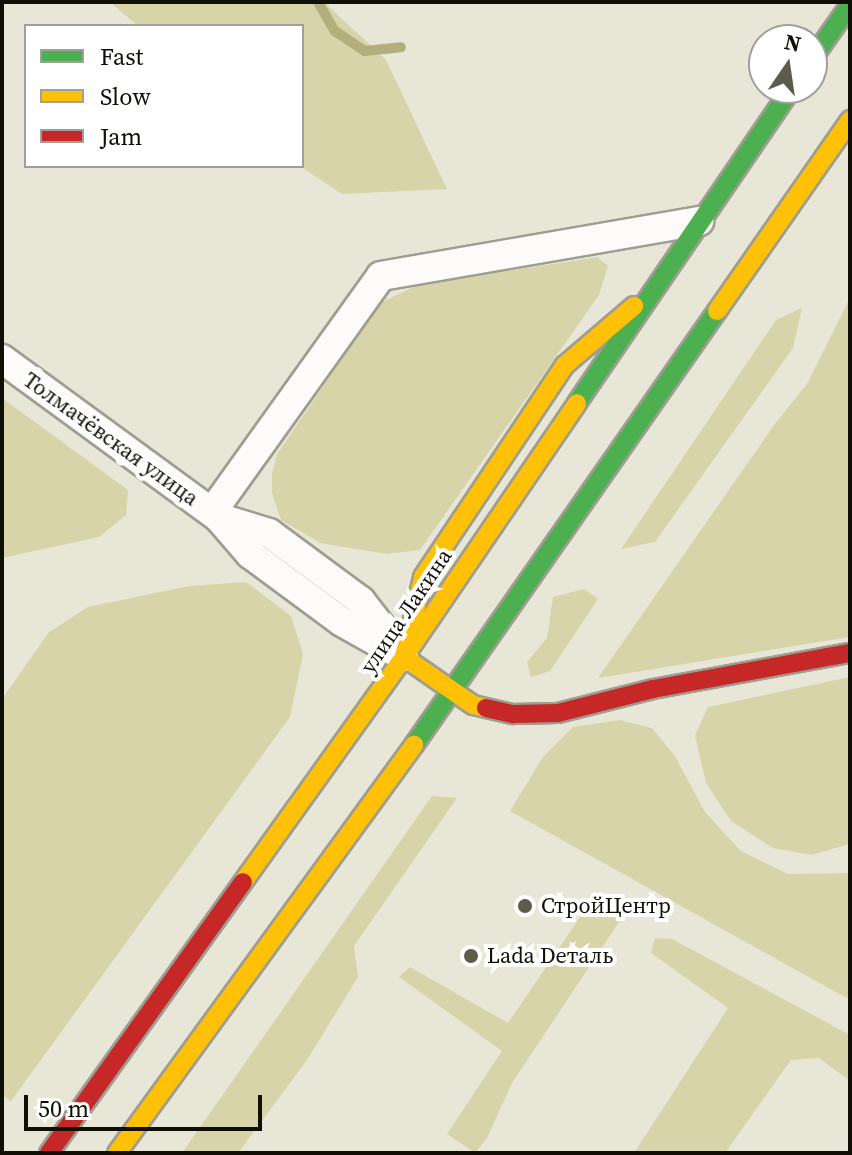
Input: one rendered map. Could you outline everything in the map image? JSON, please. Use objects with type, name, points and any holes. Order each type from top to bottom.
[{"type":"main road","points":[[828,36],[850,5]]},
{"type":"main road","name":"улица Лакина","points":[[49,1153],[404,657],[648,294],[781,104]]},
{"type":"main road","points":[[117,1153],[454,690],[850,120]]},
{"type":"main road","points":[[648,294],[565,365],[423,577],[404,657],[473,705],[513,714],[558,713],[653,689],[850,653]]},
{"type":"street","points":[[216,515],[381,276],[699,221]]},
{"type":"street","name":"Толмачёвская улица","points":[[2,359],[216,515],[250,554],[342,622],[404,657]]},
{"type":"shaded area","points":[[110,2],[324,2],[386,60],[447,189],[342,194],[303,168],[304,24],[136,24]]},
{"type":"shaded area","points":[[597,257],[608,266],[599,295],[420,550],[387,554],[320,543],[281,520],[272,493],[272,473],[277,454],[380,303],[418,285]]},
{"type":"shaded area","points":[[850,298],[850,637],[598,678],[774,425],[807,384]]},
{"type":"shaded area","points":[[802,308],[793,348],[655,542],[621,549],[776,320]]},
{"type":"shaded area","points":[[2,398],[128,490],[126,515],[99,537],[2,558]]},
{"type":"shaded area","points":[[246,582],[291,616],[303,654],[290,717],[11,1101],[2,1095],[2,699],[49,632],[88,607],[189,586]]},
{"type":"shaded area","points":[[584,589],[598,599],[550,671],[531,677],[527,662],[547,638],[553,597]]},
{"type":"shaded area","points":[[850,677],[850,844],[811,855],[773,848],[731,821],[706,783],[695,735],[708,707]]},
{"type":"shaded area","points":[[619,720],[652,728],[675,756],[705,812],[741,851],[788,874],[850,873],[850,1000],[510,811],[543,757],[573,727]]},
{"type":"shaded area","points":[[432,796],[457,798],[354,946],[358,977],[307,1060],[238,1153],[182,1153]]},
{"type":"shaded area","points":[[595,895],[623,916],[512,1083],[487,1138],[475,1153],[447,1134],[502,1051],[399,977],[410,967],[508,1023]]},
{"type":"shaded area","points":[[655,938],[672,939],[850,1035],[850,1081],[819,1058],[791,1060],[725,1153],[634,1153],[728,1008],[651,953]]},
{"type":"waterway","points":[[318,2],[335,31],[365,51],[401,47]]},
{"type":"traffic: fast","points":[[828,36],[850,5]]},
{"type":"traffic: fast","points":[[577,403],[781,104]]},
{"type":"traffic: fast","points":[[414,745],[717,311]]},
{"type":"traffic: slow","points":[[717,311],[850,120]]},
{"type":"traffic: slow","points":[[486,708],[473,705],[404,657],[423,577],[565,365],[634,306]]},
{"type":"traffic: slow","points":[[243,882],[404,657],[577,403]]},
{"type":"traffic: slow","points":[[117,1153],[414,745]]},
{"type":"traffic: jam","points":[[486,708],[513,714],[558,713],[653,689],[850,653]]},
{"type":"traffic: jam","points":[[49,1153],[243,882]]},
{"type":"place","name":"СтройЦентр","points":[[525,906]]},
{"type":"place","name":"Lada Dеталь","points":[[471,956]]}]
